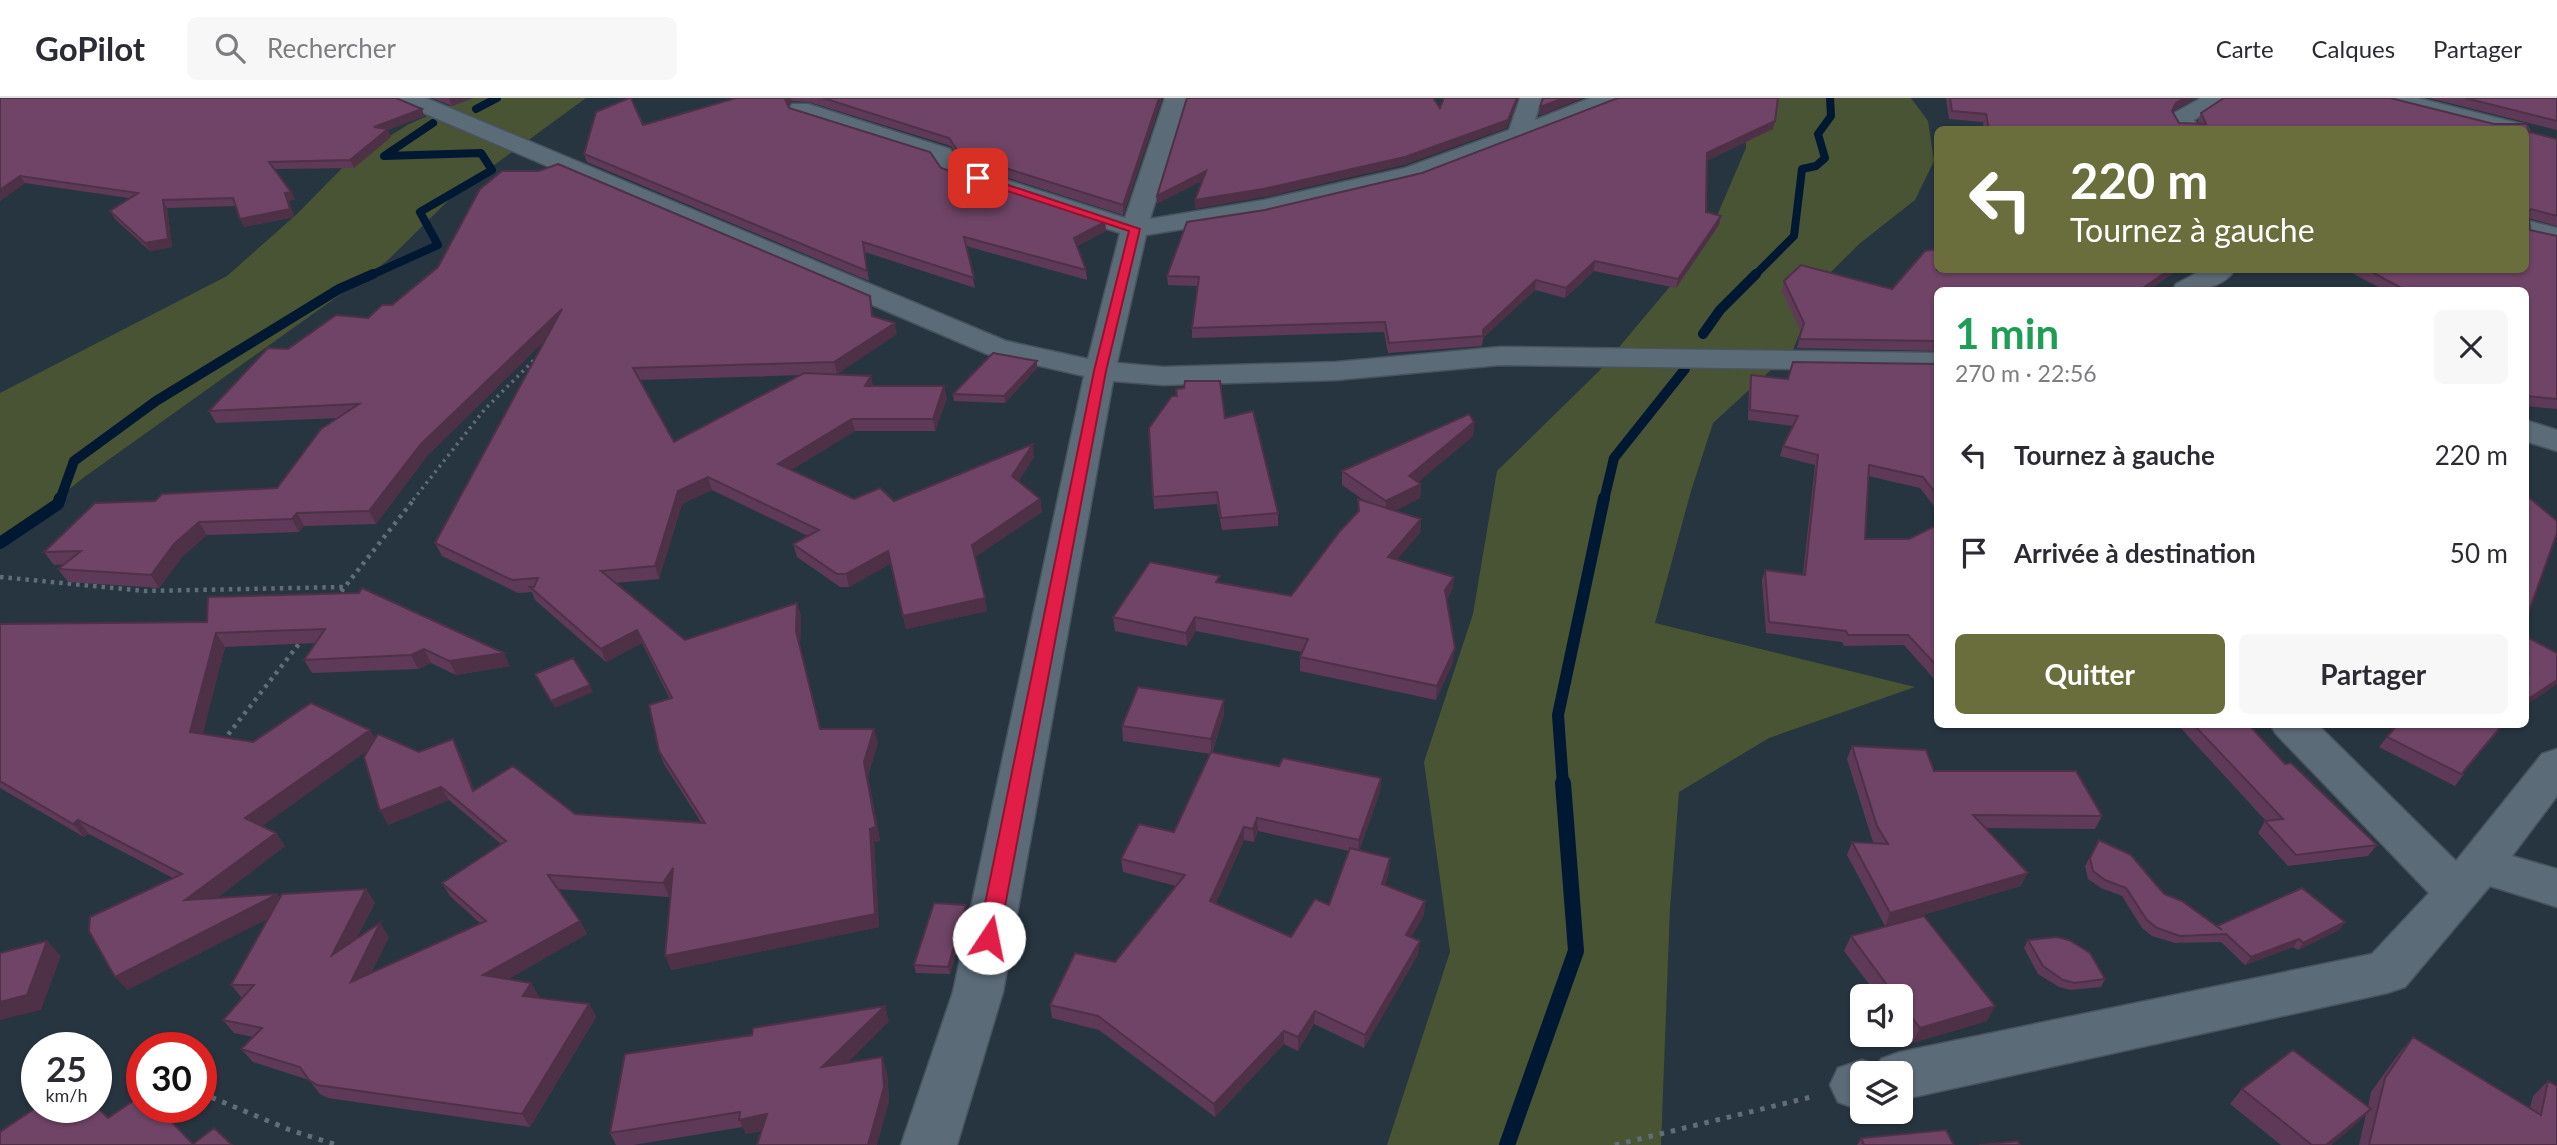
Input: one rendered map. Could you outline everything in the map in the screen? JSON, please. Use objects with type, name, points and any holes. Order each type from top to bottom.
[{"type":"street","points":[[408,98],[997,348],[1100,371],[1163,376],[1336,371],[1500,356],[1934,362]]},
{"type":"street","points":[[929,1145],[978,992],[1100,371],[1134,229],[1177,98]]},
{"type":"street","points":[[1519,134],[1531,98]]},
{"type":"street","points":[[800,110],[942,154],[951,170],[1134,229],[1264,208],[1412,174],[1609,98]]},
{"type":"street","points":[[2187,126],[2182,118],[2217,98]]},
{"type":"street","points":[[2393,98],[2504,126]]},
{"type":"street","points":[[2443,126],[2483,98]]},
{"type":"street","points":[[2529,229],[2557,236]]},
{"type":"street","points":[[2191,287],[2216,273]]},
{"type":"street","points":[[2529,431],[2557,441]]},
{"type":"street","points":[[2296,728],[2469,879],[2557,888]]},
{"type":"street","points":[[1913,1073],[2387,972],[2469,879],[2557,765]]},
{"type":"path","points":[[327,608],[485,409],[543,350]]},
{"type":"path","points":[[0,577],[145,591],[345,586]]},
{"type":"path","points":[[215,751],[310,630]]},
{"type":"path","points":[[1615,1145],[1850,1088]]},
{"type":"path","points":[[217,1100],[290,1130],[337,1145]]},
{"type":"green space","points":[[468,98],[586,98],[456,193],[387,261],[83,478],[0,545],[0,393],[227,276],[297,214],[348,162],[409,124]]},
{"type":"green space","points":[[1744,98],[1911,98],[1928,121],[1934,161],[1915,200],[1859,244],[1819,284],[1793,350],[1713,423],[1691,491],[1655,623],[1915,687],[1769,738],[1679,792],[1670,908],[1661,1145],[1387,1145],[1450,952],[1424,762],[1473,614],[1497,471],[1599,371],[1704,246],[1746,148]]},
{"type":"building","points":[[0,98],[396,98],[422,109],[374,127],[388,129],[350,160],[269,162],[291,192],[285,193],[290,209],[240,219],[233,198],[163,200],[168,239],[145,243],[110,211],[138,193],[20,176],[0,190]]},
{"type":"building","points":[[629,98],[643,125],[736,98],[786,98],[789,108],[930,152],[941,168],[1105,222],[1074,238],[1086,270],[964,237],[974,278],[863,242],[867,271],[584,154],[596,112]]},
{"type":"building","points":[[823,98],[1159,98],[1123,205],[960,154],[949,138]]},
{"type":"building","points":[[1187,98],[1433,98],[1440,108],[1444,98],[1517,98],[1508,120],[1405,157],[1263,189],[1195,200],[1206,171],[1157,196]]},
{"type":"building","points":[[1543,98],[1564,98],[1540,107]]},
{"type":"building","points":[[1618,98],[1778,98],[1775,121],[1707,153],[1706,212],[1721,216],[1678,279],[1595,261],[1566,288],[1536,280],[1483,330],[1483,336],[1389,343],[1385,322],[1192,328],[1199,277],[1167,276],[1187,222],[1265,210],[1422,173]]},
{"type":"building","points":[[1950,98],[2185,98],[2176,103],[2172,111],[2179,123],[2206,124],[2201,113],[2224,98],[2390,98],[2494,124],[2528,126],[1988,126],[1986,114],[1952,111]]},
{"type":"building","points":[[2465,98],[2557,98],[2557,121]]},
{"type":"building","points":[[2529,132],[2557,139],[2557,216],[2529,210]]},
{"type":"building","points":[[558,164],[870,296],[872,316],[895,323],[834,362],[633,368],[674,442],[804,373],[871,376],[865,386],[944,386],[933,419],[852,419],[778,464],[854,499],[880,488],[894,501],[1033,444],[1012,476],[1040,499],[972,545],[985,598],[903,616],[888,551],[846,574],[837,574],[793,544],[819,530],[708,477],[678,491],[655,566],[601,571],[685,640],[797,603],[796,631],[820,729],[874,729],[864,762],[876,827],[870,829],[875,914],[665,956],[673,868],[663,883],[548,875],[580,921],[483,975],[531,983],[523,996],[589,1004],[522,1114],[317,1085],[309,1080],[300,1067],[241,1049],[262,1028],[223,1020],[254,985],[231,985],[282,894],[366,889],[332,955],[380,923],[351,982],[486,921],[442,883],[506,841],[441,787],[380,811],[364,757],[378,734],[419,752],[453,739],[473,791],[513,766],[575,814],[705,823],[659,751],[649,705],[672,698],[637,630],[601,649],[530,587],[534,587],[538,578],[512,580],[435,543],[562,309],[421,444],[369,511],[297,513],[292,519],[199,522],[174,544],[151,575],[58,569],[81,551],[44,552],[95,503],[155,501],[162,494],[277,488],[321,429],[359,404],[209,411],[268,348],[288,349],[336,315],[368,318],[382,305],[392,305],[438,267],[480,189],[502,171],[539,171]]},
{"type":"building","points":[[2529,220],[2530,230],[2557,236],[2557,399],[2529,396],[2529,287],[2399,287],[2374,273],[2529,273]]},
{"type":"building","points":[[1934,250],[1934,273],[2165,273],[2144,287],[1934,287],[1934,341],[1799,339],[1804,323],[1784,281],[1801,265],[1892,289],[1925,251]]},
{"type":"building","points":[[993,353],[1037,361],[1004,396],[953,394]]},
{"type":"building","points":[[1793,362],[1934,364],[1934,491],[1923,477],[1869,465],[1865,539],[1909,539],[1934,526],[1934,663],[1908,635],[1848,635],[1846,631],[1769,622],[1765,570],[1805,575],[1818,455],[1783,446],[1798,416],[1750,410],[1751,375],[1788,379]]},
{"type":"building","points":[[1185,381],[1220,381],[1225,418],[1253,411],[1278,513],[1221,518],[1217,492],[1153,497],[1149,428],[1172,396],[1177,396],[1176,389],[1184,388]]},
{"type":"building","points":[[1469,414],[1474,422],[1409,476],[1421,484],[1386,501],[1342,471]]},
{"type":"building","points":[[2529,498],[2557,521],[2557,533],[2529,611]]},
{"type":"building","points":[[1358,499],[1421,519],[1388,557],[1454,577],[1445,590],[1455,648],[1437,686],[1300,657],[1308,639],[1195,617],[1186,633],[1113,617],[1150,562],[1220,576],[1216,582],[1291,596],[1340,531],[1359,511]]},
{"type":"building","points":[[362,588],[504,653],[449,661],[424,649],[411,655],[304,660],[325,629],[216,633],[190,732],[253,742],[311,703],[370,730],[245,818],[276,833],[185,900],[278,894],[115,977],[89,931],[90,917],[182,874],[78,820],[73,824],[0,781],[0,624],[207,622],[208,597],[359,593]]},
{"type":"building","points":[[2529,638],[2557,653],[2557,680],[2529,698]]},
{"type":"building","points":[[573,658],[590,685],[551,701],[535,674]]},
{"type":"building","points":[[1138,687],[1224,700],[1211,739],[1122,726]]},
{"type":"building","points":[[2197,728],[2252,728],[2285,764],[2291,763],[2377,845],[2296,855],[2265,821],[2283,819]]},
{"type":"building","points":[[2395,728],[2500,728],[2463,775],[2387,737]]},
{"type":"building","points":[[1852,746],[1926,750],[1934,771],[2076,771],[2102,816],[1973,815],[2028,873],[1890,913],[1852,842],[1888,844],[1877,826]]},
{"type":"building","points":[[1211,752],[1279,766],[1283,758],[1381,778],[1359,840],[1257,818],[1253,829],[1244,827],[1210,901],[1291,937],[1315,899],[1329,905],[1350,848],[1390,858],[1382,884],[1425,901],[1406,935],[1420,941],[1365,1035],[1315,1011],[1298,1037],[1284,1031],[1214,1104],[1098,1016],[1050,1005],[1075,953],[1115,962],[1185,875],[1121,859],[1139,824],[1174,832]]},
{"type":"building","points":[[2099,840],[2131,855],[2164,894],[2182,901],[2222,930],[2217,926],[2302,888],[2345,922],[2303,943],[2299,939],[2251,957],[2226,934],[2180,936],[2157,928],[2147,920],[2126,888],[2105,880],[2093,871],[2090,858]]},
{"type":"building","points":[[934,903],[966,905],[948,967],[914,965]]},
{"type":"building","points":[[1924,916],[1995,1006],[1920,1028],[1913,1019],[1913,984],[1886,984],[1851,936]]},
{"type":"building","points":[[2057,937],[2069,940],[2090,953],[2105,979],[2075,983],[2063,980],[2043,966],[2028,940]]},
{"type":"building","points":[[47,941],[27,995],[0,1002],[0,953]]},
{"type":"building","points":[[885,1006],[822,1067],[882,1057],[884,1087],[868,1145],[757,1145],[767,1114],[739,1120],[740,1112],[610,1133],[625,1054],[752,1035],[753,1028]]},
{"type":"building","points":[[2413,1037],[2541,1115],[2548,1081],[2557,1086],[2557,1145],[2369,1145],[2385,1078]]},
{"type":"building","points":[[2293,1050],[2371,1109],[2326,1145],[2312,1145],[2242,1089]]},
{"type":"building","points":[[126,1106],[126,1123],[173,1123],[193,1144],[214,1128],[232,1145],[0,1145],[0,1132],[21,1118],[21,1123],[112,1123],[112,1115]]},
{"type":"building","points":[[1946,1130],[1954,1145],[1864,1145],[1861,1138]]},
{"type":"building","points":[[2018,1141],[2020,1145],[1979,1145]]},
{"type":"waterway","points":[[476,109],[497,98]]},
{"type":"waterway","points":[[1703,334],[1720,310],[1794,236],[1802,169],[1816,166],[1825,158],[1818,134],[1831,116],[1830,98]]},
{"type":"waterway","points":[[369,276],[438,245],[420,212],[492,170],[481,153],[384,156],[433,123]]},
{"type":"waterway","points":[[60,500],[74,461],[156,401],[339,289],[373,274]]},
{"type":"waterway","points":[[1604,500],[1614,458],[1685,369]]},
{"type":"waterway","points":[[0,543],[58,504],[60,498]]},
{"type":"waterway","points":[[1563,785],[1558,715],[1604,498]]},
{"type":"waterway","points":[[1507,1145],[1576,951],[1563,783]]},
{"type":"route","points":[[978,178],[1134,229],[1100,371],[989,938]]}]
